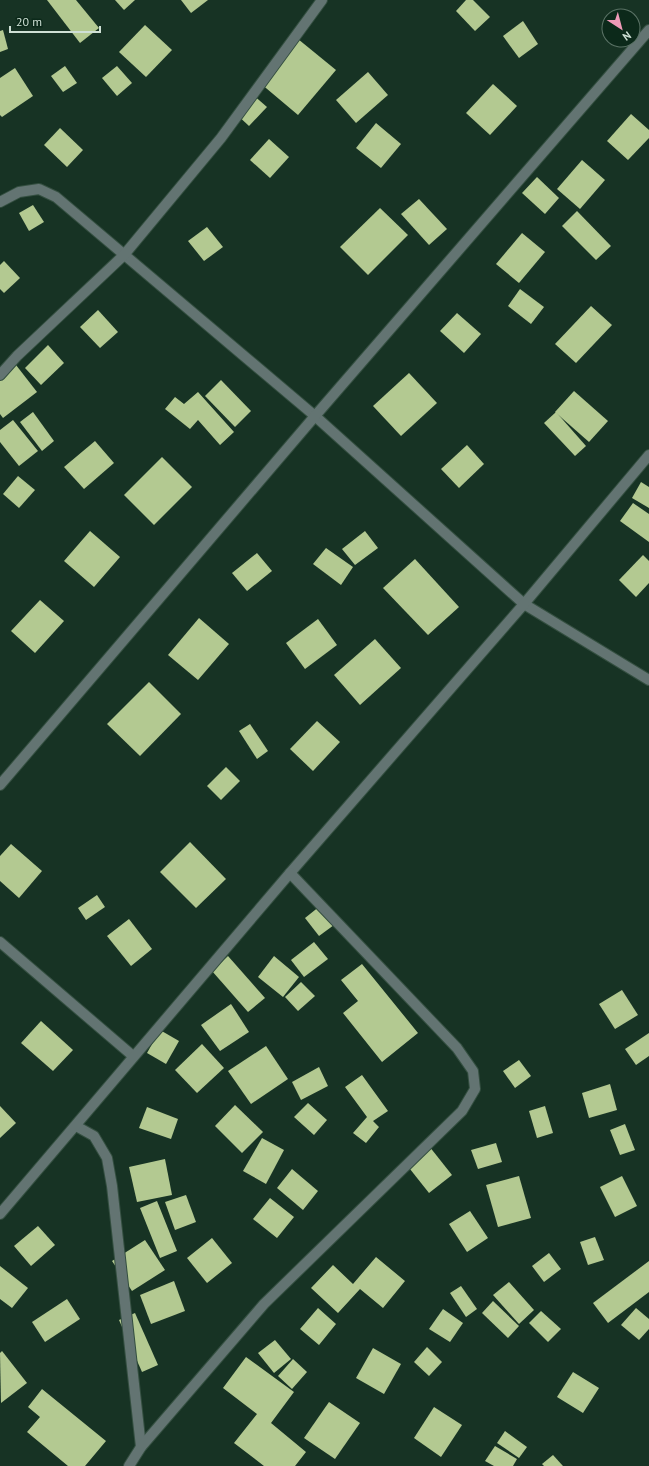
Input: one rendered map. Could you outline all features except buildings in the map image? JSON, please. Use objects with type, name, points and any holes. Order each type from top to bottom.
[{"type":"street","points":[[0,375],[17,356],[124,255],[221,138],[322,0]]},
{"type":"street","points":[[0,785],[315,416],[649,30]]},
{"type":"street","points":[[0,202],[19,192],[39,189],[56,198],[315,416],[524,604],[649,680]]},
{"type":"street","points":[[0,1214],[290,873],[524,604],[649,455]]},
{"type":"street","points":[[129,1466],[141,1446],[264,1304],[462,1111],[475,1089],[473,1071],[456,1048],[290,873]]},
{"type":"street","points":[[0,942],[133,1056]]},
{"type":"street","points":[[76,1126],[94,1136],[107,1158],[112,1186],[141,1446]]}]
